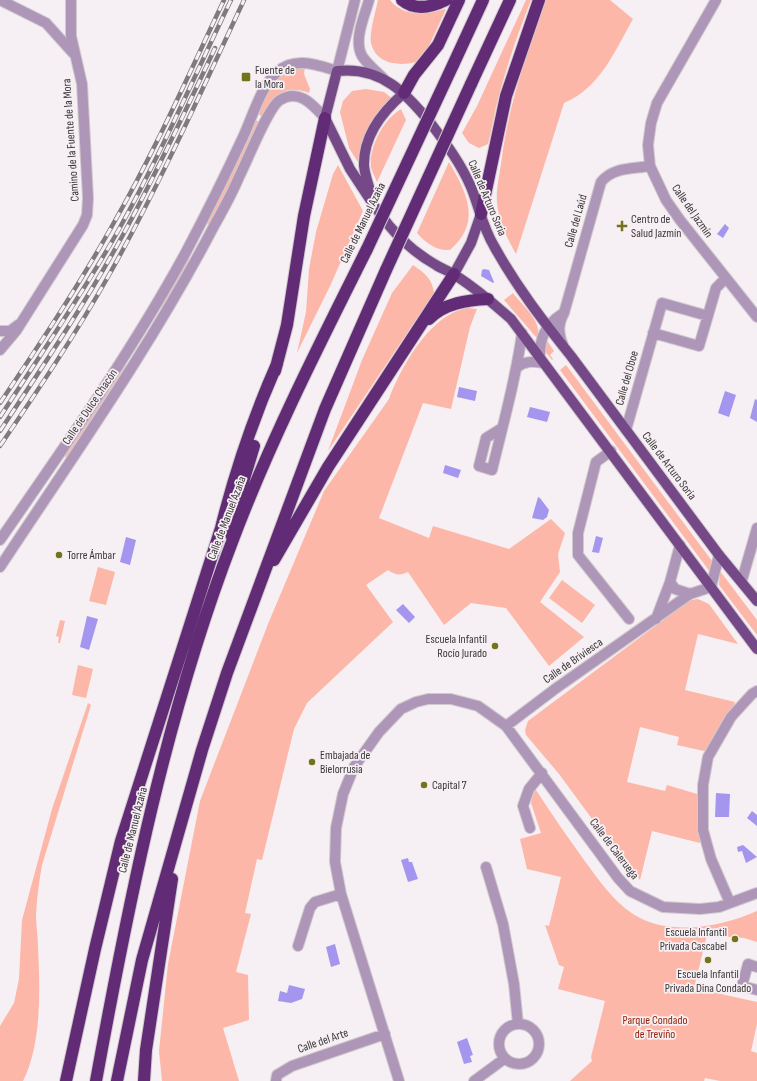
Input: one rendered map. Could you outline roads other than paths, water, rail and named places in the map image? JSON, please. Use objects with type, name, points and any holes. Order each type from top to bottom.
[{"type":"highway","points":[[402,0],[406,3],[420,7],[434,6],[446,0]]},
{"type":"highway","points":[[404,93],[414,75],[438,45],[459,0]]},
{"type":"highway","name":"Calle de Manuel Azaña","points":[[96,1081],[135,881],[179,707],[199,640],[231,544],[293,398],[366,249],[483,0]]},
{"type":"highway","points":[[117,1081],[142,960],[183,815],[227,673],[261,579],[325,409],[386,270],[510,0]]},
{"type":"highway","points":[[481,214],[506,96],[539,0]]},
{"type":"highway","points":[[231,544],[231,522],[270,394],[287,325],[300,236],[325,118]]},
{"type":"highway","points":[[261,579],[295,526],[328,467],[454,274]]},
{"type":"highway","points":[[419,328],[431,316],[442,309],[460,302],[488,299]]},
{"type":"highway","points":[[66,1081],[95,949],[121,841],[221,528],[228,496],[264,393],[277,364]]},
{"type":"highway","points":[[112,882],[165,731],[179,707]]},
{"type":"highway","points":[[144,1081],[146,1050],[183,815]]},
{"type":"main road","name":"Calle de Arturo Soria","points":[[338,71],[351,69],[367,72],[384,79],[404,93],[452,151],[471,187],[493,244],[510,274],[547,327],[564,347],[720,555],[742,580],[757,601]]},
{"type":"main road","points":[[338,71],[325,118],[350,169],[375,207],[411,248],[435,265],[454,274],[488,299],[511,319],[757,649]]},
{"type":"main road","points":[[375,207],[364,167],[368,142],[373,130],[383,114],[404,93]]},
{"type":"main road","points":[[454,274],[471,243],[481,214]]},
{"type":"street","points":[[0,0],[46,23],[60,36],[75,56]]},
{"type":"street","name":"Camino de la Fuente de la Mora","points":[[0,350],[9,340],[22,320],[79,231],[87,215],[88,198],[82,84],[71,36],[71,0]]},
{"type":"street","points":[[338,71],[356,0]]},
{"type":"street","points":[[369,0],[359,36],[360,50],[362,56],[384,79]]},
{"type":"street","name":"Calle del Jazmín","points":[[716,0],[657,103],[651,123],[648,145],[650,166],[666,200],[757,317]]},
{"type":"street","name":"Calle de Dulce Chacón","points":[[0,540],[127,353],[155,308],[223,179],[262,94],[276,73],[289,65],[297,63],[310,63],[338,71]]},
{"type":"street","name":"Calle de Dulce Chacón","points":[[0,567],[136,362],[197,258],[276,103],[291,96],[301,97],[308,100],[325,118]]},
{"type":"street","name":"Calle del Laúd","points":[[547,327],[561,315],[601,182],[606,175],[615,170],[650,166]]},
{"type":"street","points":[[186,251],[197,258]]},
{"type":"street","points":[[653,334],[699,346],[716,288],[726,278]]},
{"type":"street","name":"Calle del Oboe","points":[[626,430],[662,303],[708,316]]},
{"type":"street","points":[[535,310],[544,318],[550,319],[561,315],[559,336],[564,347]]},
{"type":"street","points":[[0,331],[10,330],[22,320]]},
{"type":"street","points":[[516,368],[521,364],[531,361],[542,361],[540,349],[547,327]]},
{"type":"street","points":[[502,428],[516,368],[522,333]]},
{"type":"street","points":[[610,451],[596,462],[578,533],[578,555],[629,619]]},
{"type":"street","points":[[742,580],[757,528]]},
{"type":"street","points":[[656,619],[670,582],[680,545]]},
{"type":"street","points":[[711,587],[720,555]]},
{"type":"street","points":[[670,582],[675,589],[690,594]]},
{"type":"street","name":"Calle de Briviesca","points":[[506,726],[573,676],[690,594],[711,587]]},
{"type":"street","points":[[730,903],[711,859],[703,830],[703,785],[708,757],[728,726],[731,717],[752,694],[757,691]]},
{"type":"street","name":"Calle de Caleruega","points":[[399,1081],[341,894],[335,862],[336,828],[343,794],[354,767],[378,732],[401,709],[416,702],[428,699],[451,699],[478,706],[506,726],[607,863],[630,891],[663,907],[700,909],[719,907],[757,893]]},
{"type":"street","points":[[530,828],[523,806],[529,789],[542,773]]},
{"type":"street","points":[[486,867],[503,924],[514,984],[518,1024]]},
{"type":"street","points":[[298,946],[310,908],[315,902],[341,894]]},
{"type":"street","points":[[757,966],[748,964],[742,986],[757,990]]},
{"type":"street","points":[[518,1024],[530,1027],[538,1038],[538,1051],[529,1061],[516,1064],[504,1059],[499,1048],[500,1037],[507,1028],[518,1024]]},
{"type":"street","name":"Calle del Arte","points":[[276,1081],[277,1075],[292,1066],[385,1034]]},
{"type":"street","points":[[474,1081],[504,1059]]},
{"type":"railway","points":[[0,403],[44,338],[99,249],[142,171],[224,0]]},
{"type":"railway","points":[[0,417],[75,302],[118,231],[162,145],[231,0]]},
{"type":"railway","points":[[0,446],[70,340],[127,241],[179,139],[244,0]]},
{"type":"railway","points":[[0,431],[64,333],[110,258],[160,164],[215,48]]},
{"type":"place","name":"Fuente de la Mora","points":[[246,77]]},
{"type":"place","name":"Centro de Salud Jazmín","points":[[622,226]]},
{"type":"place","name":"Torre Ámbar","points":[[59,555]]},
{"type":"place","name":"Escuela Infantil Rocío Jurado","points":[[495,646]]},
{"type":"place","name":"Embajada de Bielorrusia","points":[[312,762]]},
{"type":"place","name":"Capital 7","points":[[424,785]]},
{"type":"place","name":"Escuela Infantil Privada Cascabel","points":[[735,939]]},
{"type":"place","name":"Escuela Infantil Privada Dina Condado","points":[[708,960]]},
{"type":"park label","name":"Parque Condado de Treviño","points":[[655,1027]]}]
